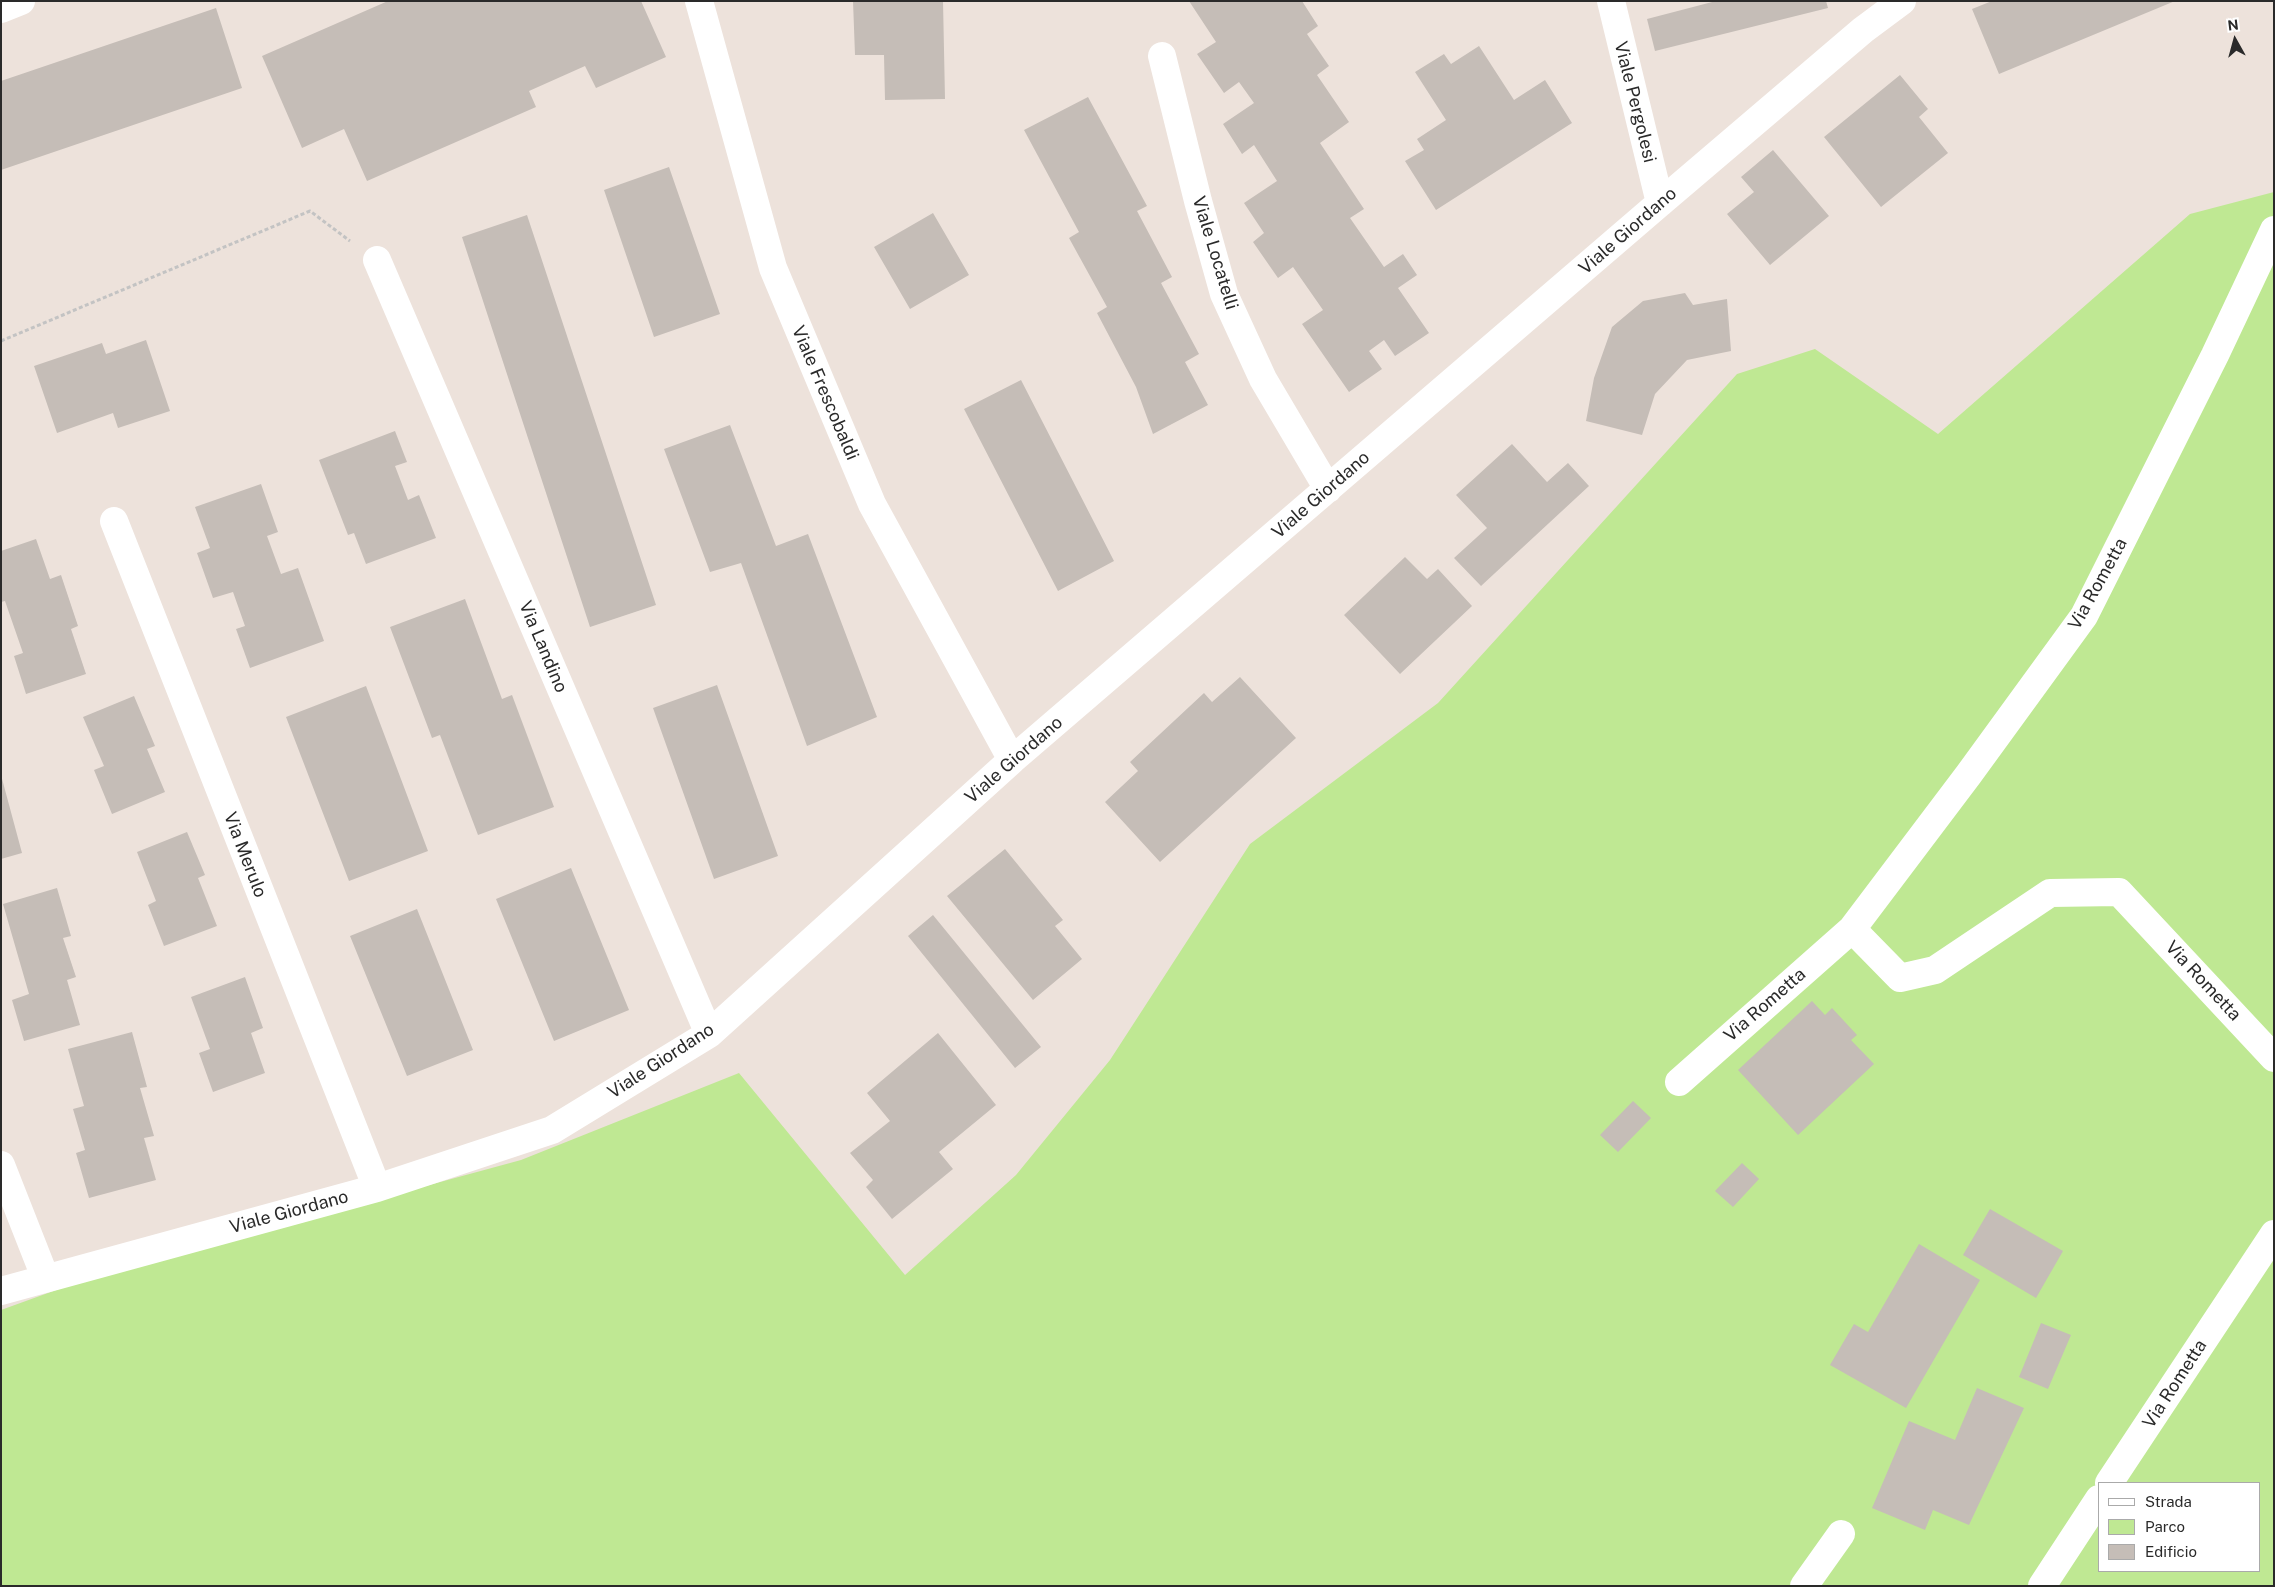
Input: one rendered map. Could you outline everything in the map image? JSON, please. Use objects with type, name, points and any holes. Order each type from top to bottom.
[{"type":"street","points":[[1,9],[21,1]]},
{"type":"street","name":"Viale Frescobaldi","points":[[699,1],[773,268],[872,504],[1012,760]]},
{"type":"street","name":"Viale Pergolesi","points":[[1611,1],[1660,203]]},
{"type":"street","name":"Viale Giordano","points":[[1,1290],[376,1188],[552,1130],[709,1034],[1012,760],[1660,203],[1863,30],[1902,1]]},
{"type":"street","name":"Viale Locatelli","points":[[1162,56],[1198,201],[1224,294],[1263,379],[1328,489]]},
{"type":"street","name":"Via Rometta","points":[[1679,1082],[1852,930],[2084,616],[2215,355],[2274,230]]},
{"type":"street","name":"Via Landino","points":[[377,260],[709,1034]]},
{"type":"street","name":"Via Merulo","points":[[114,521],[376,1188]]},
{"type":"street","name":"Via Rometta","points":[[1852,930],[1900,978],[1935,970],[2050,893],[2119,892],[2274,1058]]},
{"type":"street","points":[[1,1165],[45,1277]]},
{"type":"street","name":"Via Rometta","points":[[2110,1482],[2274,1234]]},
{"type":"street","points":[[2042,1586],[2098,1501]]},
{"type":"street","points":[[1804,1586],[1841,1534]]},
{"type":"path","points":[[1,341],[310,211],[377,260]]},
{"type":"green space","points":[[2274,192],[2274,1586],[1,1586],[1,1310],[95,1276],[521,1160],[739,1073],[905,1275],[1016,1175],[1110,1060],[1250,844],[1438,703],[1737,374],[1815,349],[1938,434],[2190,214]]},
{"type":"building","points":[[388,1],[641,1],[666,57],[596,88],[585,66],[529,91],[536,107],[367,181],[344,129],[302,148],[262,56]]},
{"type":"building","points":[[853,1],[943,1],[945,99],[885,100],[884,55],[855,55]]},
{"type":"building","points":[[1189,1],[1302,1],[1318,26],[1307,34],[1329,66],[1317,75],[1349,122],[1320,143],[1364,209],[1350,218],[1384,267],[1403,254],[1417,275],[1398,288],[1429,333],[1395,356],[1384,340],[1369,351],[1382,369],[1349,392],[1302,324],[1323,310],[1293,267],[1278,278],[1253,242],[1264,233],[1244,203],[1277,181],[1254,145],[1242,154],[1223,124],[1254,103],[1239,82],[1224,93],[1197,54],[1216,42]]},
{"type":"building","points":[[1716,1],[1826,1],[1828,8],[1655,51],[1647,19]]},
{"type":"building","points":[[1992,1],[2175,1],[1999,74],[1972,9]]},
{"type":"building","points":[[216,8],[242,88],[1,170],[1,81]]},
{"type":"building","points":[[1479,46],[1514,100],[1545,80],[1572,123],[1436,210],[1405,161],[1424,150],[1417,139],[1446,120],[1415,72],[1444,54],[1451,64]]},
{"type":"building","points":[[1900,75],[1928,109],[1919,117],[1948,153],[1881,207],[1824,137]]},
{"type":"building","points":[[1088,97],[1147,206],[1137,211],[1172,277],[1161,283],[1199,354],[1185,362],[1208,405],[1153,434],[1136,387],[1097,313],[1107,307],[1069,238],[1079,232],[1024,130]]},
{"type":"building","points":[[1773,150],[1829,216],[1770,265],[1727,214],[1754,192],[1741,177]]},
{"type":"building","points":[[669,167],[720,314],[654,337],[604,190]]},
{"type":"building","points":[[933,213],[969,275],[910,309],[874,247]]},
{"type":"building","points":[[527,215],[656,605],[590,627],[462,237]]},
{"type":"building","points":[[1685,293],[1693,305],[1727,299],[1731,351],[1687,360],[1655,394],[1642,435],[1586,421],[1594,378],[1612,327],[1643,301]]},
{"type":"building","points":[[146,340],[170,411],[118,428],[113,413],[57,433],[34,366],[102,343],[106,354]]},
{"type":"building","points":[[1021,380],[1114,561],[1058,591],[964,409]]},
{"type":"building","points":[[730,425],[776,546],[808,534],[877,717],[807,746],[741,563],[710,572],[664,449]]},
{"type":"building","points":[[395,431],[407,462],[395,466],[408,500],[419,495],[436,538],[366,564],[354,533],[348,535],[319,460]]},
{"type":"building","points":[[1512,444],[1547,482],[1568,463],[1589,486],[1481,586],[1454,558],[1487,528],[1456,495]]},
{"type":"building","points":[[261,484],[278,532],[267,536],[281,574],[298,568],[324,641],[250,668],[236,629],[245,626],[233,592],[213,598],[197,553],[210,548],[195,507]]},
{"type":"building","points":[[36,539],[50,579],[61,575],[78,626],[71,629],[86,674],[26,694],[14,656],[23,653],[5,601],[1,602],[1,551]]},
{"type":"building","points":[[1405,557],[1427,579],[1438,569],[1472,606],[1400,674],[1344,615]]},
{"type":"building","points":[[465,599],[502,699],[512,695],[554,807],[478,835],[440,735],[432,738],[390,627]]},
{"type":"building","points":[[1240,677],[1296,738],[1160,862],[1105,802],[1138,771],[1130,762],[1204,693],[1212,702]]},
{"type":"building","points":[[717,685],[778,856],[714,879],[653,708]]},
{"type":"building","points":[[366,686],[428,851],[349,881],[286,717]]},
{"type":"building","points":[[134,696],[155,746],[147,749],[165,792],[112,814],[94,770],[104,766],[83,717]]},
{"type":"building","points":[[1,775],[22,853],[1,859]]},
{"type":"building","points":[[187,832],[205,875],[198,878],[217,926],[164,946],[148,905],[156,901],[137,852]]},
{"type":"building","points":[[1005,849],[1063,920],[1055,926],[1082,959],[1033,1000],[947,896]]},
{"type":"building","points":[[571,868],[629,1010],[554,1041],[496,899]]},
{"type":"building","points":[[57,888],[71,936],[63,938],[76,977],[67,980],[80,1025],[24,1041],[12,1000],[29,994],[3,904]]},
{"type":"building","points":[[417,909],[473,1050],[407,1076],[350,936]]},
{"type":"building","points":[[933,915],[1041,1047],[1015,1068],[908,936]]},
{"type":"building","points":[[245,977],[263,1028],[251,1033],[265,1073],[213,1092],[199,1053],[210,1049],[191,997]]},
{"type":"building","points":[[1812,1001],[1825,1015],[1832,1008],[1857,1035],[1851,1040],[1874,1064],[1798,1135],[1738,1070]]},
{"type":"building","points":[[132,1032],[147,1087],[140,1088],[154,1136],[144,1138],[156,1180],[89,1198],[76,1153],[85,1150],[73,1109],[84,1106],[68,1049]]},
{"type":"building","points":[[938,1033],[996,1105],[939,1152],[953,1169],[892,1219],[866,1187],[873,1180],[850,1153],[890,1121],[867,1093]]},
{"type":"building","points":[[1633,1101],[1651,1118],[1618,1152],[1600,1135]]},
{"type":"building","points":[[1742,1163],[1759,1179],[1733,1207],[1715,1191]]},
{"type":"building","points":[[1990,1209],[2063,1251],[2036,1298],[1963,1255]]},
{"type":"building","points":[[1919,1244],[1980,1280],[1906,1408],[1830,1365],[1854,1324],[1868,1332]]},
{"type":"building","points":[[2041,1323],[2071,1335],[2048,1389],[2019,1377]]},
{"type":"building","points":[[1977,1388],[2024,1408],[1969,1525],[1933,1510],[1925,1530],[1872,1508],[1909,1421],[1955,1440]]}]
